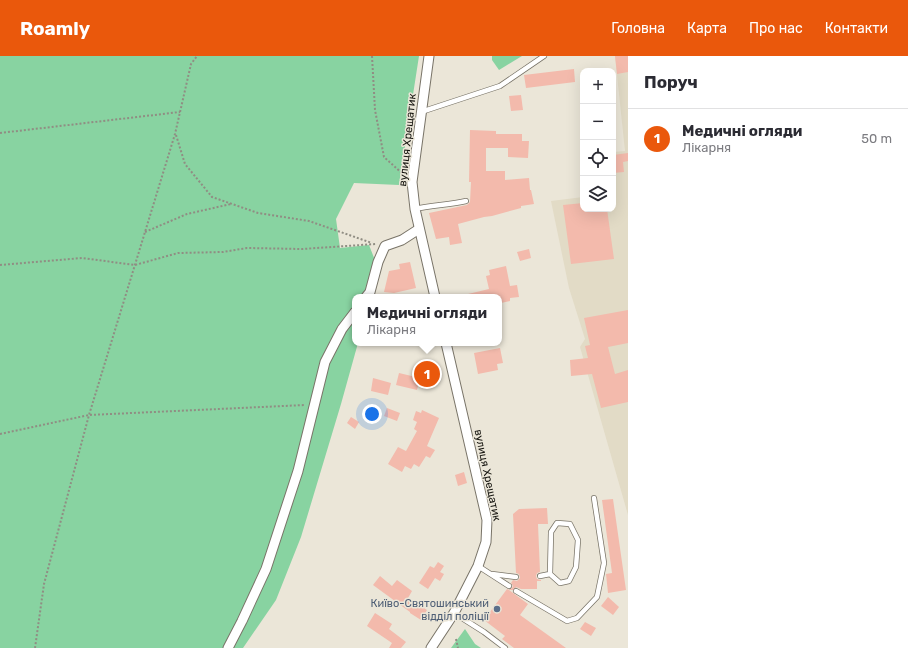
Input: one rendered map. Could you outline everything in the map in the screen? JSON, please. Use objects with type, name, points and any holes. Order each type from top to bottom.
[{"type":"street","name":"вулиця Хрещатик","points":[[428,56],[412,182],[415,210],[434,294]]},
{"type":"street","points":[[368,294],[378,262],[385,246],[402,240],[419,229]]},
{"type":"street","points":[[228,648],[266,569],[298,471],[316,404],[325,362],[342,329],[352,316]]},
{"type":"street","name":"вулиця Хрещатик","points":[[431,648],[454,613],[478,566],[486,542],[488,520],[447,346]]},
{"type":"lane","points":[[421,112],[500,86],[544,56]]},
{"type":"lane","points":[[415,210],[426,207],[452,205],[466,201]]},
{"type":"lane","points":[[516,591],[567,621],[577,618],[597,597],[604,563],[594,498]]},
{"type":"lane","points":[[557,524],[570,524],[578,540],[576,567],[570,581],[560,583],[550,574],[551,532],[557,524]]},
{"type":"lane","points":[[478,566],[509,586]]},
{"type":"lane","points":[[491,574],[516,577]]},
{"type":"lane","points":[[540,576],[550,574]]},
{"type":"lane","points":[[454,613],[484,632],[505,648]]},
{"type":"path","points":[[35,648],[44,584],[90,415],[175,134],[190,64],[196,56]]},
{"type":"path","points":[[372,56],[376,110],[384,157],[412,182]]},
{"type":"path","points":[[0,133],[180,112]]},
{"type":"path","points":[[175,134],[185,164],[212,197],[258,212],[309,221],[385,246]]},
{"type":"path","points":[[145,232],[186,214],[232,204]]},
{"type":"path","points":[[0,265],[82,258],[135,265],[178,253],[223,252],[247,248],[302,249],[373,243]]},
{"type":"path","points":[[0,434],[90,415],[316,404]]},
{"type":"path","points":[[456,639],[458,648]]},
{"type":"shaded area","points":[[615,56],[628,56],[628,515],[580,347],[585,339],[569,288],[551,201],[580,197],[580,212],[616,212],[616,152],[625,151]]},
{"type":"green space","points":[[0,56],[419,56],[399,185],[354,183],[336,219],[340,248],[369,245],[378,268],[372,294],[352,294],[352,346],[357,346],[301,537],[276,600],[243,648],[0,648]]},
{"type":"green space","points":[[492,56],[522,56],[499,70],[492,60]]},
{"type":"green space","points":[[465,629],[475,644],[481,648],[451,648]]},
{"type":"building","points":[[615,56],[628,56],[628,72],[617,74]]},
{"type":"building","points":[[574,69],[575,82],[526,88],[524,75]]},
{"type":"building","points":[[521,95],[523,110],[511,111],[509,96]]},
{"type":"building","points":[[470,130],[496,131],[496,134],[522,134],[522,141],[529,141],[528,158],[508,157],[508,148],[486,148],[486,171],[505,171],[505,180],[529,178],[530,190],[534,204],[521,206],[521,208],[458,224],[462,243],[450,245],[449,237],[436,239],[429,213],[467,205],[470,202]]},
{"type":"building","points":[[628,153],[628,161],[623,162],[624,172],[616,173],[616,155]]},
{"type":"building","points":[[580,203],[580,212],[607,212],[614,259],[571,264],[563,205]]},
{"type":"building","points":[[529,249],[531,258],[520,261],[517,252]]},
{"type":"building","points":[[410,262],[416,288],[394,293],[384,292],[389,271],[400,269],[399,264]]},
{"type":"building","points":[[506,266],[510,286],[517,285],[519,297],[510,298],[510,301],[502,303],[502,294],[468,294],[489,289],[486,276],[490,275],[489,270]]},
{"type":"building","points":[[628,310],[628,343],[608,347],[615,374],[628,370],[628,402],[601,408],[592,374],[571,376],[570,360],[588,358],[585,346],[590,345],[584,318]]},
{"type":"building","points":[[500,348],[503,363],[497,364],[498,370],[478,374],[474,353]]},
{"type":"building","points":[[399,373],[420,378],[417,390],[396,385]]},
{"type":"building","points":[[373,378],[391,383],[388,395],[371,391]]},
{"type":"building","points":[[387,408],[400,413],[397,421],[384,416]]},
{"type":"building","points":[[422,410],[439,418],[427,446],[435,450],[430,458],[426,456],[419,467],[414,464],[411,469],[405,466],[402,472],[388,464],[398,447],[406,451],[417,431],[414,429],[417,422],[413,420],[416,411],[421,413]]},
{"type":"building","points":[[351,417],[359,422],[355,429],[347,423]]},
{"type":"building","points":[[464,472],[467,483],[458,486],[455,475]]},
{"type":"building","points":[[613,499],[626,590],[608,593],[606,574],[612,573],[602,500]]},
{"type":"building","points":[[547,508],[548,524],[538,524],[540,572],[537,573],[536,576],[537,579],[541,581],[537,581],[537,589],[521,589],[516,587],[513,590],[509,590],[513,586],[511,583],[513,580],[517,581],[520,578],[519,574],[516,573],[513,514],[519,509]]},
{"type":"building","points":[[438,562],[444,566],[440,572],[444,574],[440,581],[435,578],[428,589],[419,583],[430,566],[434,568]]},
{"type":"building","points":[[380,576],[392,586],[397,580],[412,591],[408,598],[427,610],[421,620],[373,585]]},
{"type":"building","points":[[507,589],[528,604],[520,615],[566,648],[514,648],[502,639],[505,636],[484,620]]},
{"type":"building","points":[[608,597],[619,607],[613,615],[601,606]]},
{"type":"building","points":[[375,613],[392,624],[389,629],[406,642],[401,648],[389,648],[392,643],[367,626]]},
{"type":"building","points":[[585,622],[596,628],[591,636],[580,629]]},
{"type":"place","name":"Медичні огляди","points":[[427,374]]},
{"type":"place","name":"Київо-Святошинський відділ поліції","points":[[497,609]]}]
